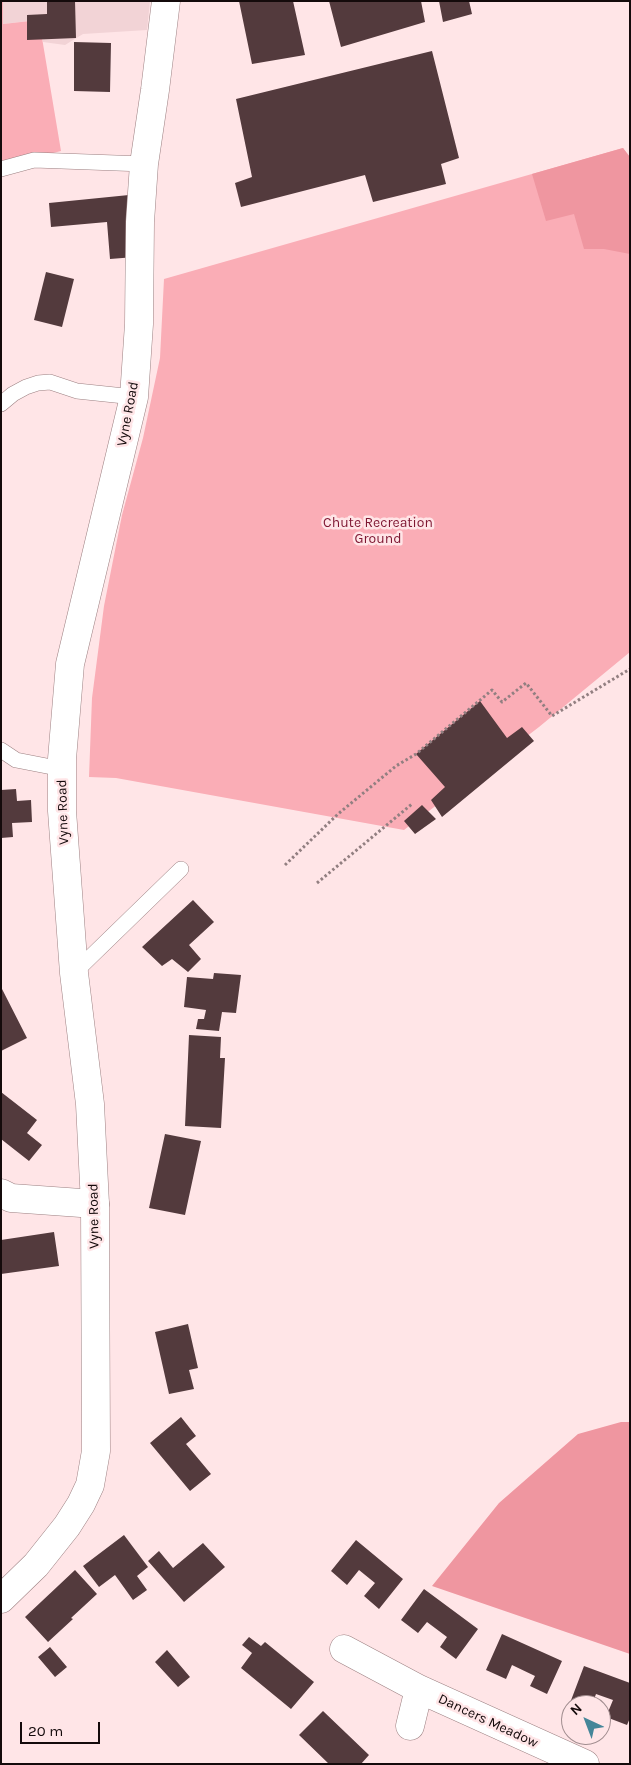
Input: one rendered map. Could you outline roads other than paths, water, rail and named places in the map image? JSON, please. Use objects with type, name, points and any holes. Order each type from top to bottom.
[{"type":"street","name":"Vyne Road","points":[[1,1600],[36,1565],[81,1504],[90,1484],[96,1451],[95,1204],[90,1104],[74,973],[64,845],[62,769],[70,664],[134,397],[139,324],[140,222],[144,164],[166,1]]},
{"type":"street","points":[[1,1193],[11,1198],[95,1204]]},
{"type":"street","name":"Dancers Meadow","points":[[344,1649],[419,1689],[585,1764]]},
{"type":"street","name":"Dancers Meadow","points":[[410,1726],[419,1689]]},
{"type":"lane","points":[[1,169],[34,160],[144,164]]},
{"type":"lane","points":[[1,404],[13,394],[26,387],[50,382],[77,390],[134,397]]},
{"type":"lane","points":[[1,750],[16,760],[62,769]]},
{"type":"lane","points":[[74,973],[181,869]]},
{"type":"park label","name":"Chute Recreation Ground","points":[[378,532]]}]
